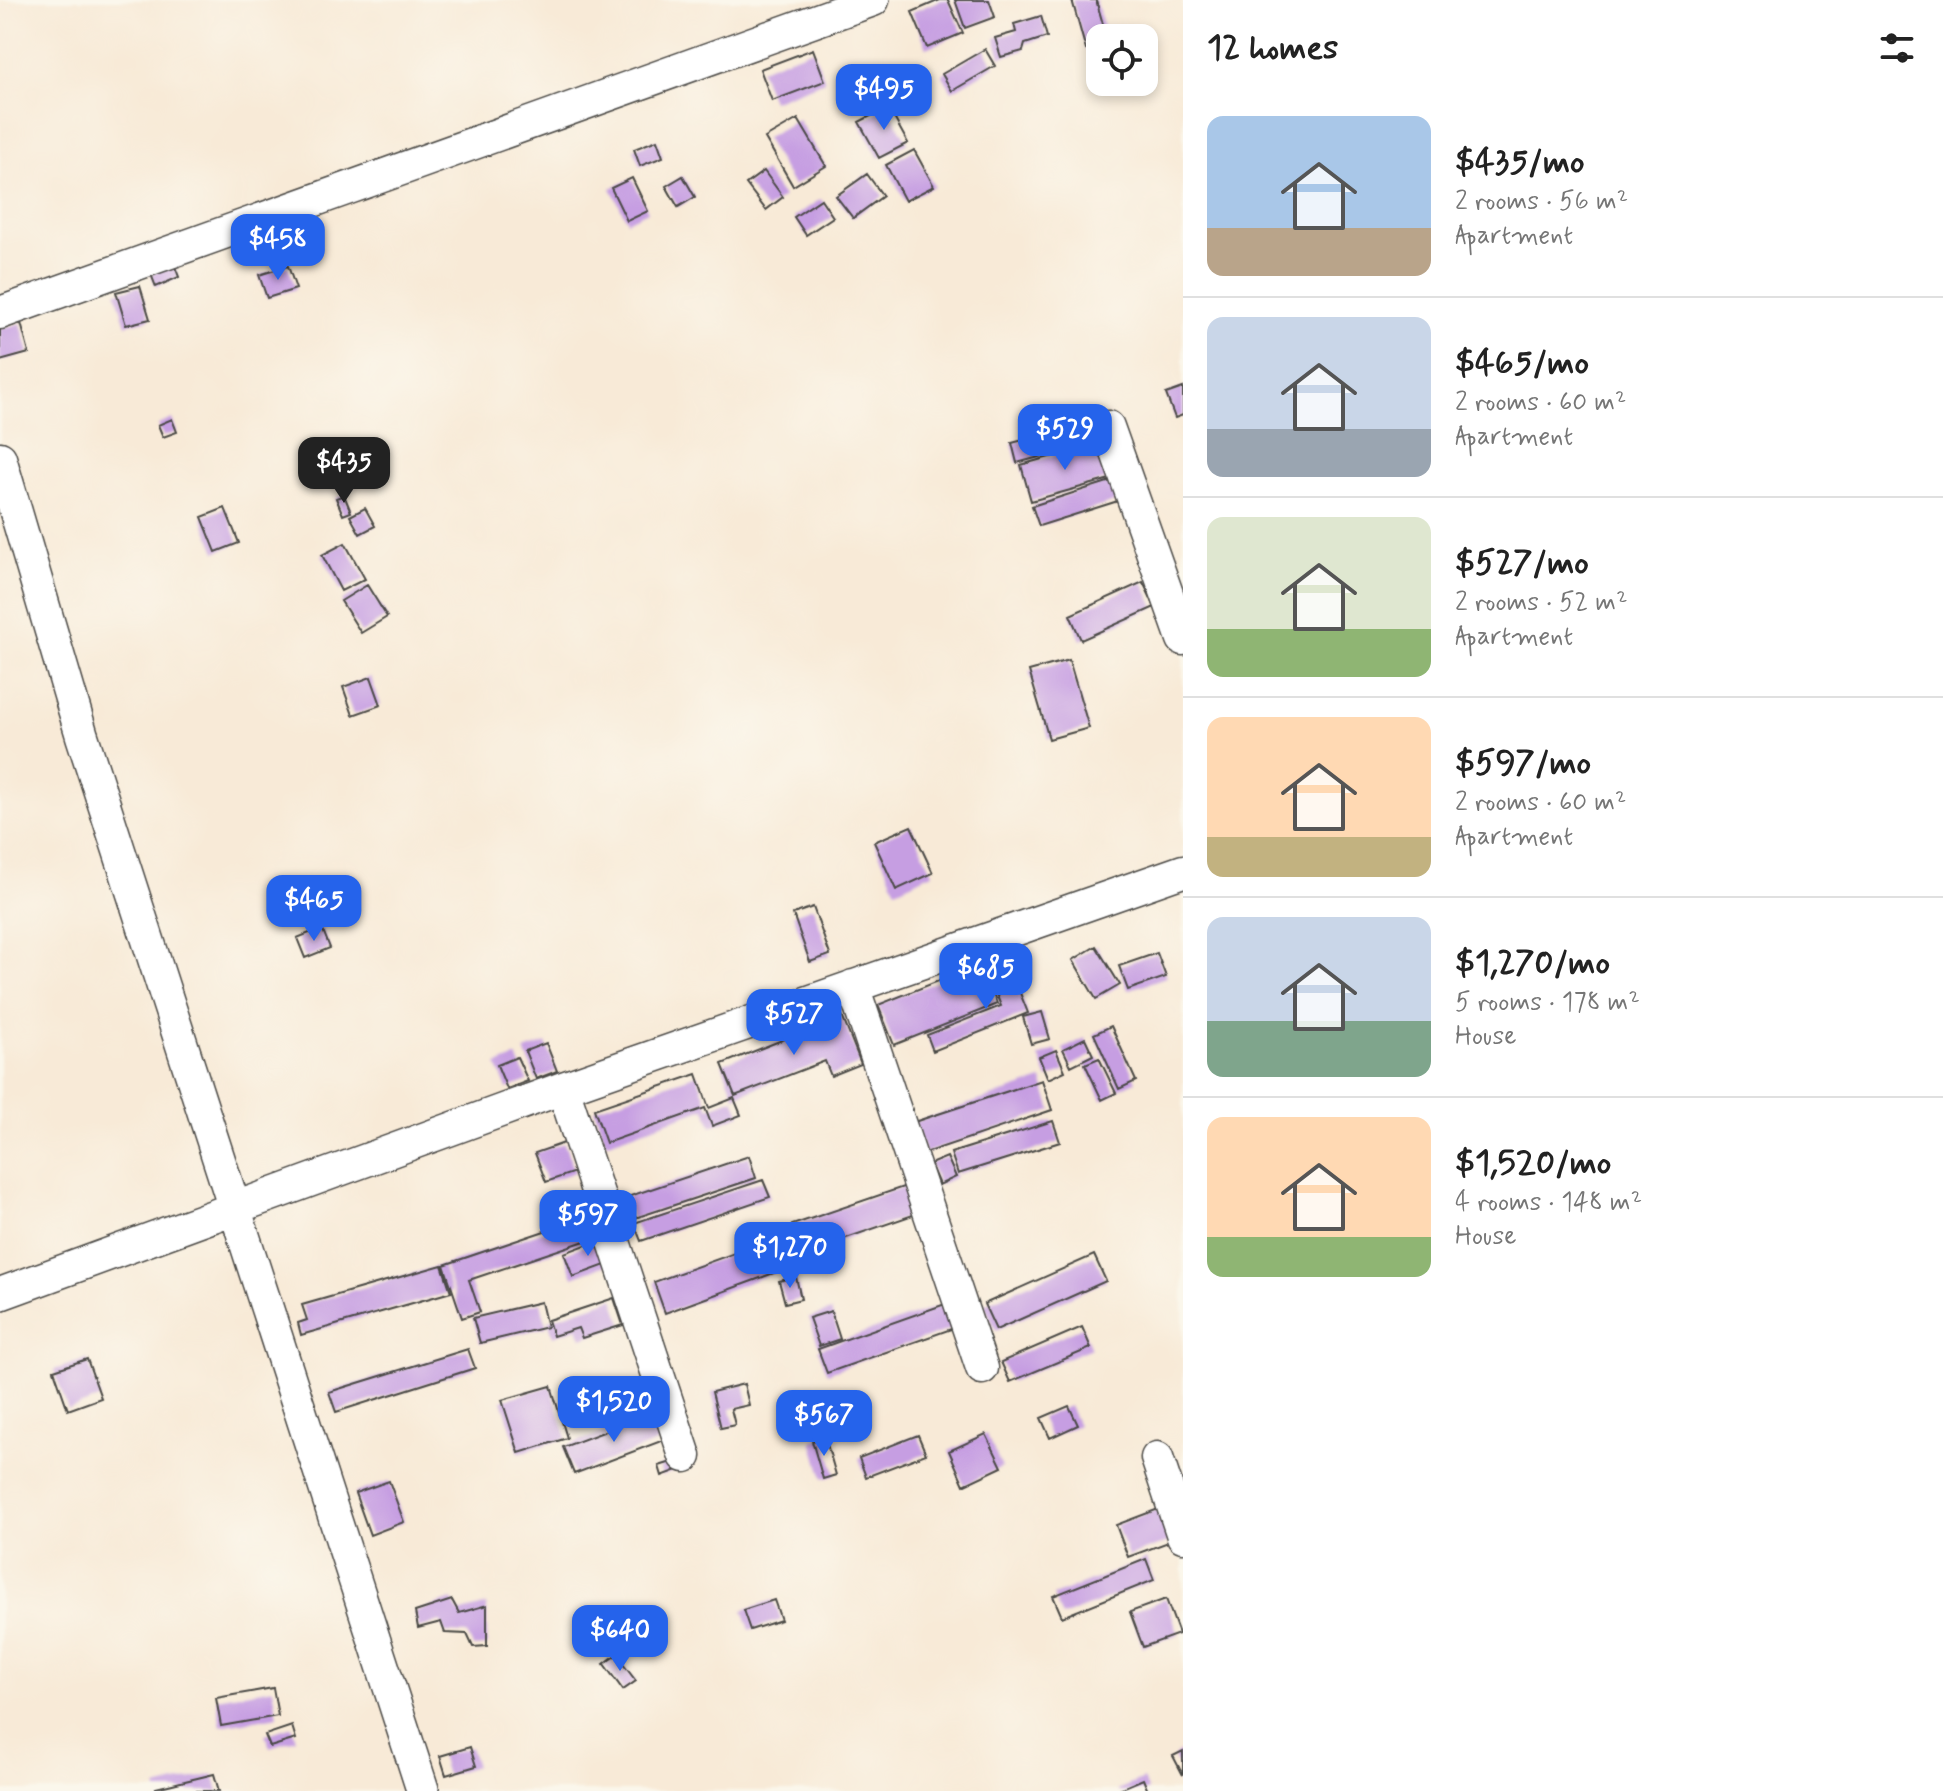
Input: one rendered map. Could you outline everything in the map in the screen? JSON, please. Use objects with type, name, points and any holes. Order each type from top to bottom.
[{"type":"street","points":[[0,313],[873,0]]},
{"type":"street","points":[[1108,427],[1183,639]]},
{"type":"street","points":[[0,458],[82,736],[423,1791]]},
{"type":"street","points":[[0,1294],[563,1088],[1183,871]]},
{"type":"street","points":[[853,986],[982,1368]]},
{"type":"street","points":[[563,1088],[685,1456]]},
{"type":"street","points":[[1157,1458],[1183,1536]]},
{"type":"building","points":[[940,0],[948,0],[963,33],[927,48],[912,12]]},
{"type":"building","points":[[955,0],[989,0],[995,17],[965,28]]},
{"type":"building","points":[[1072,0],[1096,0],[1103,24],[1086,24],[1086,50]]},
{"type":"building","points":[[1041,16],[1047,37],[1025,44],[1023,51],[1001,57],[995,38],[1016,32],[1014,24]]},
{"type":"building","points":[[813,49],[825,81],[772,101],[760,69]]},
{"type":"building","points":[[985,49],[995,66],[952,91],[942,74]]},
{"type":"building","points":[[888,107],[908,143],[879,158],[859,122]]},
{"type":"building","points":[[798,119],[826,166],[793,186],[765,138]]},
{"type":"building","points":[[657,140],[663,157],[640,166],[634,149]]},
{"type":"building","points":[[914,150],[934,186],[905,201],[886,165]]},
{"type":"building","points":[[764,171],[783,197],[766,210],[746,184]]},
{"type":"building","points":[[867,174],[883,196],[853,218],[836,196]]},
{"type":"building","points":[[683,176],[695,197],[678,207],[666,186]]},
{"type":"building","points":[[632,178],[648,211],[627,221],[611,188]]},
{"type":"building","points":[[821,199],[833,217],[806,235],[794,217]]},
{"type":"building","points":[[174,264],[179,277],[156,287],[151,274]]},
{"type":"building","points":[[288,266],[296,289],[267,298],[259,275]]},
{"type":"building","points":[[140,286],[150,319],[126,325],[116,292]]},
{"type":"building","points":[[21,323],[29,353],[0,361],[0,329]]},
{"type":"building","points":[[1183,388],[1183,415],[1175,418],[1166,394]]},
{"type":"building","points":[[172,419],[177,432],[163,437],[158,425]]},
{"type":"building","points":[[1086,423],[1091,443],[1017,463],[1012,443]]},
{"type":"building","points":[[1099,443],[1110,479],[1031,501],[1021,465]]},
{"type":"building","points":[[1114,480],[1121,500],[1039,526],[1032,506]]},
{"type":"building","points":[[344,495],[351,512],[343,515],[336,498]]},
{"type":"building","points":[[225,508],[239,543],[216,552],[202,517]]},
{"type":"building","points":[[365,508],[375,526],[360,534],[350,516]]},
{"type":"building","points":[[345,543],[365,579],[341,591],[322,555]]},
{"type":"building","points":[[1143,582],[1155,607],[1081,640],[1070,615]]},
{"type":"building","points":[[367,585],[387,617],[361,633],[341,601]]},
{"type":"building","points":[[1069,660],[1089,728],[1049,739],[1029,671]]},
{"type":"building","points":[[371,677],[381,705],[353,715],[343,687]]},
{"type":"building","points":[[911,826],[933,873],[896,890],[874,842]]},
{"type":"building","points":[[813,907],[830,955],[810,962],[793,914]]},
{"type":"building","points":[[322,928],[330,948],[305,958],[297,938]]},
{"type":"building","points":[[1096,946],[1120,985],[1096,999],[1073,960]]},
{"type":"building","points":[[1157,953],[1166,977],[1128,990],[1119,966]]},
{"type":"building","points":[[1008,963],[1028,1013],[933,1051],[927,1035],[1001,1006],[987,971]]},
{"type":"building","points":[[981,964],[997,1004],[894,1045],[878,1005]]},
{"type":"building","points":[[1042,1012],[1050,1039],[1031,1044],[1023,1017]]},
{"type":"building","points":[[842,1016],[861,1064],[831,1076],[825,1061],[735,1096],[722,1064]]},
{"type":"building","points":[[1111,1026],[1136,1081],[1119,1089],[1094,1034]]},
{"type":"building","points":[[1085,1038],[1093,1055],[1071,1066],[1063,1049]]},
{"type":"building","points":[[546,1043],[557,1071],[536,1079],[525,1051]]},
{"type":"building","points":[[1056,1050],[1065,1071],[1048,1079],[1039,1057]]},
{"type":"building","points":[[517,1057],[528,1081],[507,1089],[497,1065]]},
{"type":"building","points":[[1099,1058],[1116,1093],[1102,1100],[1085,1064]]},
{"type":"building","points":[[697,1074],[709,1108],[734,1098],[741,1115],[712,1126],[705,1108],[606,1143],[594,1109]]},
{"type":"building","points":[[1042,1080],[1052,1110],[925,1153],[914,1122]]},
{"type":"building","points":[[1053,1121],[1060,1142],[958,1174],[951,1153]]},
{"type":"building","points":[[564,1143],[575,1172],[546,1182],[535,1153]]},
{"type":"building","points":[[749,1156],[756,1178],[632,1219],[624,1198]]},
{"type":"building","points":[[947,1157],[956,1177],[939,1185],[930,1164]]},
{"type":"building","points":[[763,1180],[770,1197],[641,1241],[634,1223]]},
{"type":"building","points":[[909,1185],[919,1213],[803,1253],[792,1225]]},
{"type":"building","points":[[592,1215],[600,1236],[469,1280],[480,1312],[462,1318],[444,1265]]},
{"type":"building","points":[[782,1236],[793,1266],[665,1313],[654,1282]]},
{"type":"building","points":[[602,1239],[611,1263],[573,1277],[564,1253]]},
{"type":"building","points":[[1094,1255],[1106,1281],[996,1330],[984,1304]]},
{"type":"building","points":[[442,1265],[451,1292],[301,1335],[298,1323],[307,1320],[302,1305]]},
{"type":"building","points":[[796,1277],[801,1299],[785,1303],[779,1281]]},
{"type":"building","points":[[614,1298],[623,1325],[582,1338],[578,1328],[553,1336],[548,1320]]},
{"type":"building","points":[[541,1302],[547,1327],[480,1343],[473,1318]]},
{"type":"building","points":[[948,1303],[957,1327],[827,1373],[818,1349]]},
{"type":"building","points":[[831,1311],[840,1339],[819,1346],[809,1318]]},
{"type":"building","points":[[1082,1327],[1091,1348],[1010,1382],[1001,1362]]},
{"type":"building","points":[[468,1349],[475,1368],[336,1412],[329,1392]]},
{"type":"building","points":[[87,1359],[101,1398],[68,1410],[54,1370]]},
{"type":"building","points":[[744,1384],[749,1405],[731,1409],[735,1425],[721,1428],[712,1392]]},
{"type":"building","points":[[551,1386],[567,1438],[519,1453],[502,1400]]},
{"type":"building","points":[[1069,1406],[1078,1425],[1050,1438],[1041,1418]]},
{"type":"building","points":[[654,1413],[664,1440],[574,1474],[563,1447]]},
{"type":"building","points":[[986,1434],[1002,1467],[964,1485],[949,1451]]},
{"type":"building","points":[[918,1435],[926,1454],[866,1477],[859,1458]]},
{"type":"building","points":[[825,1437],[836,1475],[823,1479],[812,1441]]},
{"type":"building","points":[[675,1461],[678,1470],[662,1476],[659,1466]]},
{"type":"building","points":[[389,1481],[404,1522],[370,1535],[355,1493]]},
{"type":"building","points":[[1161,1508],[1174,1540],[1128,1557],[1116,1525]]},
{"type":"building","points":[[1146,1559],[1154,1580],[1062,1617],[1053,1596]]},
{"type":"building","points":[[1166,1599],[1179,1634],[1143,1647],[1130,1612]]},
{"type":"building","points":[[452,1600],[459,1613],[487,1605],[487,1646],[473,1647],[467,1634],[445,1633],[441,1622],[418,1628],[415,1612]]},
{"type":"building","points":[[774,1600],[781,1620],[750,1630],[743,1610]]},
{"type":"building","points":[[616,1655],[636,1681],[623,1690],[604,1664]]},
{"type":"building","points":[[273,1688],[278,1716],[221,1726],[216,1698]]},
{"type":"building","points":[[292,1726],[296,1739],[270,1747],[265,1735]]},
{"type":"building","points":[[470,1747],[476,1766],[446,1775],[440,1756]]},
{"type":"building","points":[[1183,1751],[1183,1775],[1173,1756]]},
{"type":"building","points":[[214,1774],[219,1791],[157,1791],[156,1788]]},
{"type":"building","points":[[1143,1779],[1148,1791],[1115,1791]]}]
